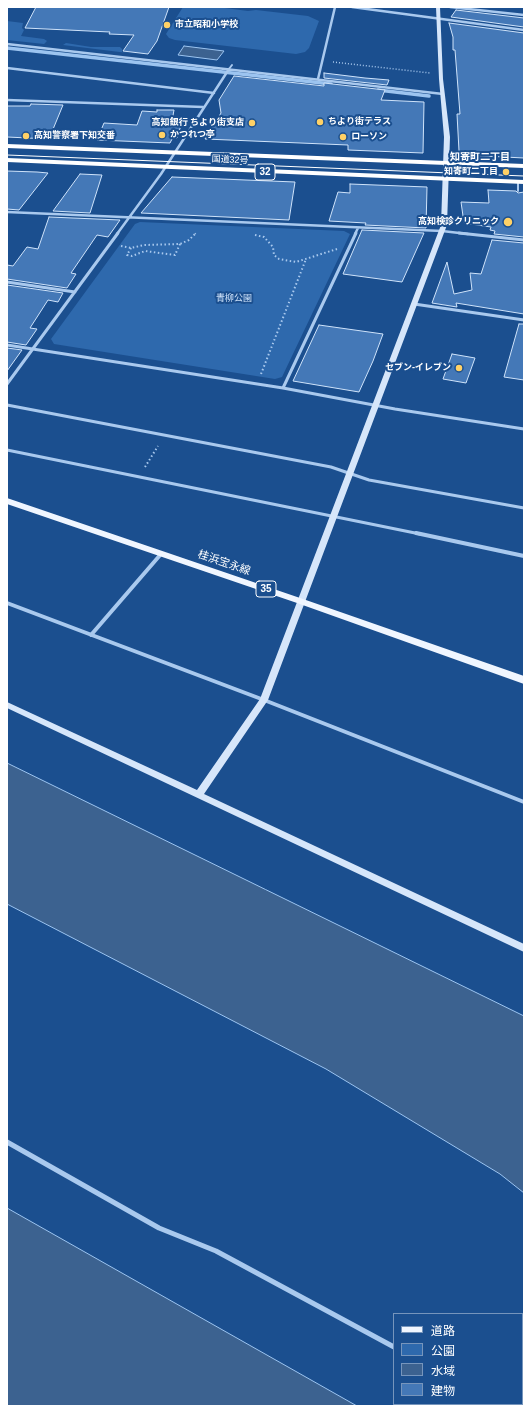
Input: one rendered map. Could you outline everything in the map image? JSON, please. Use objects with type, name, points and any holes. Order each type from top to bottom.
[{"type":"highway","name":"国道32号","points":[[7,146],[524,166]]},
{"type":"highway","name":"国道32号","points":[[7,160],[521,182]]},
{"type":"main road","name":"桂浜宝永線","points":[[7,501],[300,601],[524,680]]},
{"type":"street","points":[[318,80],[335,7]]},
{"type":"street","points":[[352,7],[524,30]]},
{"type":"street","points":[[198,795],[264,700],[300,601],[444,225],[447,137],[438,7]]},
{"type":"street","points":[[450,7],[524,15]]},
{"type":"street","points":[[7,44],[443,94]]},
{"type":"street","points":[[7,68],[214,93]]},
{"type":"street","points":[[7,384],[166,167],[229,69]]},
{"type":"street","points":[[7,100],[204,107]]},
{"type":"street","points":[[7,212],[442,231],[524,240]]},
{"type":"street","points":[[283,388],[358,228]]},
{"type":"street","points":[[7,282],[75,292]]},
{"type":"street","points":[[414,304],[523,320],[524,315]]},
{"type":"street","points":[[7,345],[283,388],[524,429]]},
{"type":"street","points":[[7,405],[332,467],[369,480],[524,508]]},
{"type":"street","points":[[7,450],[334,515],[524,556]]},
{"type":"street","points":[[91,635],[161,554]]},
{"type":"street","points":[[7,603],[264,700],[524,802]]},
{"type":"street","points":[[7,705],[524,948]]},
{"type":"street","points":[[7,1142],[159,1228],[216,1251],[393,1346]]},
{"type":"lane","points":[[229,69],[232,65]]},
{"type":"lane","points":[[518,191],[521,182]]},
{"type":"path","points":[[322,61],[430,73]]},
{"type":"path","points":[[117,246],[131,248],[144,245],[180,244],[195,236],[201,220]]},
{"type":"path","points":[[255,235],[264,238],[268,242],[272,247],[274,255],[279,259],[296,262],[350,244]]},
{"type":"path","points":[[131,248],[128,255],[132,256],[145,251],[175,254],[180,244]]},
{"type":"path","points":[[259,378],[306,259]]},
{"type":"path","points":[[140,477],[164,435]]},
{"type":"green space","points":[[183,7],[217,7],[248,11],[256,10],[308,16],[319,21],[309,48],[305,52],[296,54],[175,40],[169,38],[166,34]]},
{"type":"green space","points":[[7,21],[23,23],[22,28],[24,30],[21,36],[44,39],[47,41],[44,44],[7,40]]},
{"type":"green space","points":[[66,43],[91,47],[120,47],[122,52],[144,55],[63,45]]},
{"type":"green space","name":"青柳公園","points":[[140,222],[344,231],[350,234],[282,377],[275,379],[54,344],[51,339],[135,224]]},
{"type":"water","points":[[184,46],[224,51],[217,60],[178,55]]},
{"type":"water","points":[[7,763],[524,1016],[524,1193],[500,1174],[326,1069],[7,904]]},
{"type":"water","points":[[7,1208],[357,1406],[7,1406]]},
{"type":"building","points":[[36,7],[169,7],[157,41],[148,54],[123,51],[134,35],[109,34],[110,32],[25,28]]},
{"type":"building","points":[[456,10],[524,18],[524,27],[451,17]]},
{"type":"building","points":[[449,23],[524,33],[524,158],[465,155],[459,151],[457,114],[460,114],[455,50],[453,50],[453,37]]},
{"type":"building","points":[[324,73],[389,80],[387,85],[324,78]]},
{"type":"building","name":"ちより街テラス","points":[[234,76],[324,86],[324,83],[385,90],[381,100],[424,102],[423,153],[348,150],[348,145],[205,139],[221,113],[219,100]]},
{"type":"building","points":[[31,104],[63,105],[49,139],[7,137],[7,106],[30,106]]},
{"type":"building","points":[[157,110],[174,110],[172,121],[182,122],[177,138],[173,137],[170,143],[97,140],[104,123],[137,125],[142,111],[157,112]]},
{"type":"building","points":[[7,171],[48,173],[19,210],[7,209]]},
{"type":"building","points":[[80,174],[102,175],[90,213],[53,211]]},
{"type":"building","points":[[172,177],[295,182],[289,220],[141,213]]},
{"type":"building","points":[[350,184],[427,187],[426,228],[365,225],[366,223],[329,221],[338,192],[350,193]]},
{"type":"building","name":"高知検診クリニック","points":[[488,190],[516,191],[518,193],[524,192],[524,237],[494,234],[495,231],[490,230],[491,227],[464,223],[461,202],[489,203]]},
{"type":"building","points":[[49,217],[120,220],[108,237],[97,235],[71,273],[76,274],[67,288],[7,279],[7,265],[13,266],[27,247],[38,249]]},
{"type":"building","points":[[362,230],[424,233],[402,282],[343,274]]},
{"type":"building","points":[[492,240],[524,243],[524,314],[456,303],[457,307],[432,303],[447,262],[454,294],[472,290],[470,273],[481,274]]},
{"type":"building","points":[[7,285],[63,293],[58,302],[48,300],[30,328],[37,329],[26,345],[7,342]]},
{"type":"building","points":[[519,324],[524,324],[524,380],[504,377]]},
{"type":"building","points":[[319,325],[383,334],[359,392],[293,381]]},
{"type":"building","points":[[7,348],[22,350],[7,371]]},
{"type":"building","name":"セブン-イレブン","points":[[452,354],[475,358],[466,383],[443,379]]},
{"type":"waterway","points":[[7,48],[331,84]]},
{"type":"waterway","points":[[378,90],[429,96]]},
{"type":"tram line","points":[[7,155],[524,176]]},
{"type":"place","name":"市立昭和小学校","points":[[167,25]]},
{"type":"place","name":"ちより街テラス","points":[[320,122]]},
{"type":"place","name":"高知銀行 ちより街支店","points":[[252,123]]},
{"type":"place","name":"かつれつ亭","points":[[162,135]]},
{"type":"place","name":"高知警察署下知交番","points":[[26,136]]},
{"type":"place","name":"ローソン","points":[[343,137]]},
{"type":"place","name":"知寄町二丁目","points":[[506,172]]},
{"type":"place","name":"高知検診クリニック","points":[[508,222]]},
{"type":"place","name":"セブン-イレブン","points":[[459,368]]},
{"type":"district","name":"知寄町二丁目","points":[[480,157]]}]
